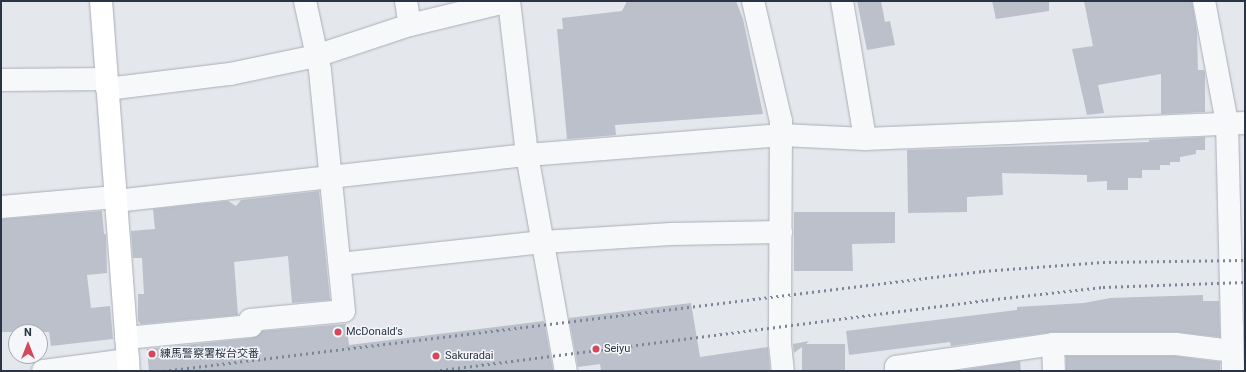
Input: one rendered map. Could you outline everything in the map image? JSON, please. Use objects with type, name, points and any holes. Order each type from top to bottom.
[{"type":"street","points":[[43,371],[129,366],[101,1]]},
{"type":"street","points":[[126,338],[344,311],[332,177],[320,70],[305,1]]},
{"type":"street","points":[[406,1],[410,25]]},
{"type":"street","points":[[1,80],[107,84],[230,74],[316,56],[410,25],[509,1],[527,156],[566,371]]},
{"type":"street","points":[[753,1],[781,121],[780,344],[783,371]]},
{"type":"street","points":[[842,1],[865,139]]},
{"type":"street","points":[[896,371],[896,367],[1052,344],[1176,344],[1232,361],[1236,123],[1204,1]]},
{"type":"street","points":[[1,207],[116,199],[527,156],[782,135],[865,139],[1236,123]]},
{"type":"street","points":[[340,264],[543,242],[671,234],[781,232]]},
{"type":"street","points":[[1052,344],[1054,371]]},
{"type":"building","points":[[627,1],[736,1],[743,19],[763,114],[615,125],[616,135],[567,139],[557,29],[563,29],[562,18],[622,11]]},
{"type":"building","points":[[857,1],[881,1],[885,22],[890,21],[895,45],[867,50]]},
{"type":"building","points":[[992,1],[1049,1],[1049,11],[996,19]]},
{"type":"building","points":[[1084,1],[1192,1],[1197,32],[1198,70],[1204,70],[1205,73],[1205,112],[1161,114],[1161,74],[1098,85],[1104,113],[1087,115],[1072,49],[1093,46]]},
{"type":"building","points":[[1205,137],[1205,150],[1196,150],[1196,154],[1180,157],[1180,162],[1170,162],[1170,165],[1160,165],[1160,170],[1142,170],[1142,178],[1128,178],[1128,190],[1107,190],[1107,181],[1087,182],[1087,175],[1002,173],[1003,195],[967,197],[967,212],[908,213],[907,150],[1149,142],[1149,140]]},
{"type":"building","points":[[319,191],[330,300],[292,303],[288,256],[234,262],[238,315],[141,324],[138,321],[138,294],[144,294],[142,258],[133,258],[131,231],[155,229],[153,209],[228,201],[236,206],[241,200]]},
{"type":"building","points":[[102,211],[104,234],[106,234],[107,273],[87,275],[91,308],[110,306],[113,339],[51,346],[48,324],[8,324],[8,332],[1,332],[1,219]]},
{"type":"building","points":[[794,212],[895,212],[895,243],[852,244],[853,271],[794,271]]},
{"type":"building","points":[[1203,295],[1203,301],[1219,301],[1220,337],[1176,332],[1053,332],[951,346],[950,342],[849,355],[846,331],[1017,310],[1017,307],[1084,303],[1110,298]]},
{"type":"building","points":[[691,303],[700,357],[768,347],[770,371],[601,371],[600,364],[578,367],[569,318]]},
{"type":"building","points":[[544,321],[553,370],[149,371],[147,349],[252,338],[262,331],[346,324],[349,345]]},
{"type":"building","points":[[809,341],[806,344],[845,344],[845,371],[802,371],[802,347],[794,353],[793,344]]},
{"type":"building","points":[[1066,356],[1175,356],[1220,362],[1220,371],[1066,371]]},
{"type":"building","points":[[1020,361],[1021,371],[955,371]]},
{"type":"railway","points":[[163,371],[983,271],[1103,262],[1245,260]]},
{"type":"railway","points":[[434,371],[986,300],[1103,287],[1245,282]]},
{"type":"place","name":"McDonald's","points":[[338,332]]},
{"type":"place","name":"Seiyu","points":[[596,349]]},
{"type":"place","name":"練馬警察署桜台交番","points":[[152,354]]},
{"type":"place","name":"Sakuradai","points":[[436,356]]}]
